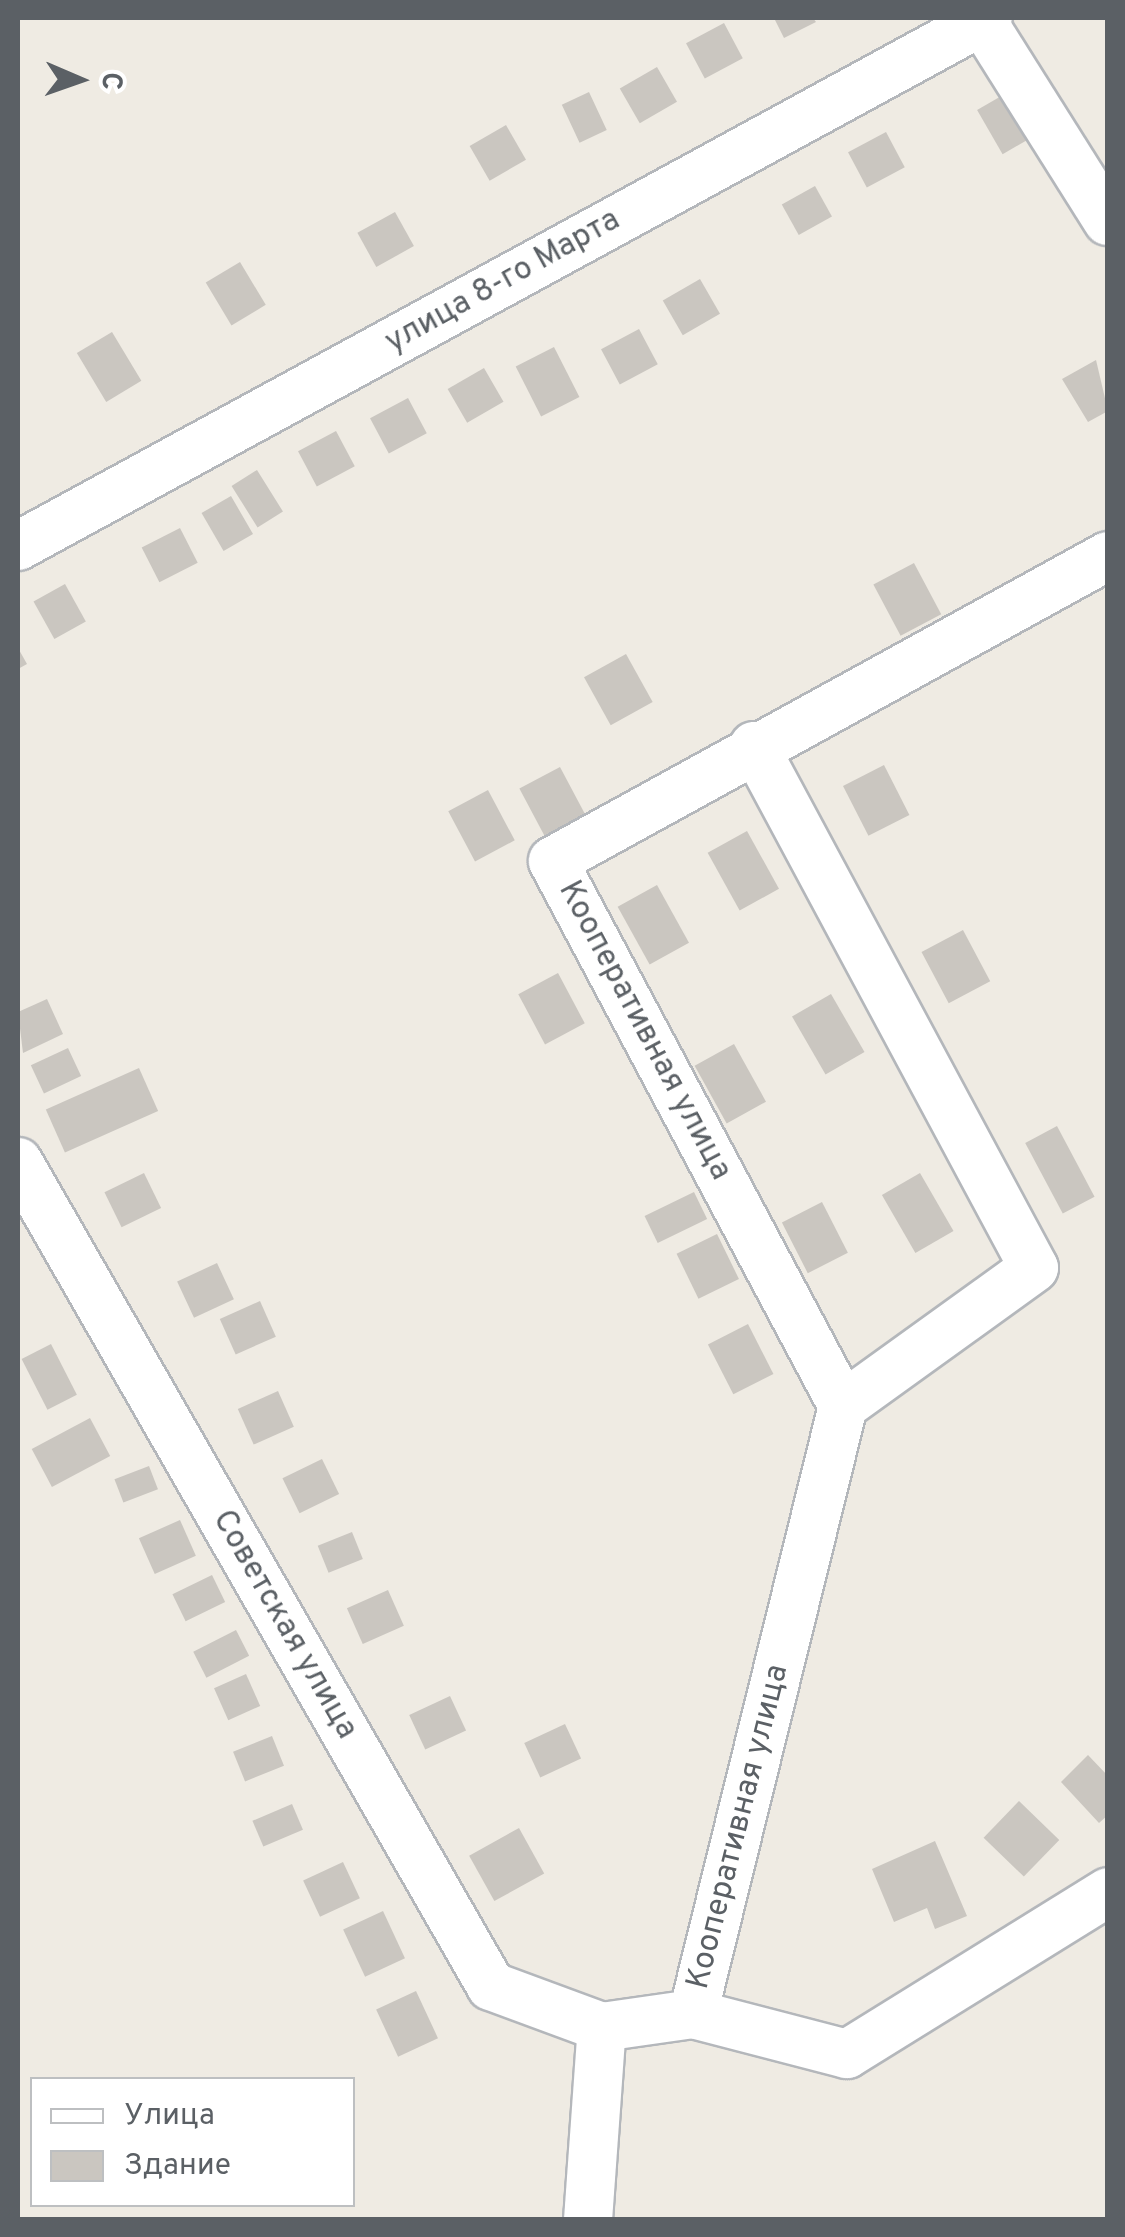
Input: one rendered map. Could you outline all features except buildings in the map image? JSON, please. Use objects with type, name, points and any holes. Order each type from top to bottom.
[{"type":"street","points":[[983,19],[1108,221]]},
{"type":"street","name":"улица 8-го Марта","points":[[18,546],[983,19]]},
{"type":"street","name":"Кооперативная улица","points":[[693,2014],[843,1406],[554,861],[754,746],[1108,556]]},
{"type":"street","points":[[754,746],[1034,1268],[843,1406]]},
{"type":"street","name":"Советская улица","points":[[18,1162],[491,1986],[602,2027]]},
{"type":"street","points":[[588,2220],[602,2027],[693,2014],[847,2054],[1108,1892]]}]
